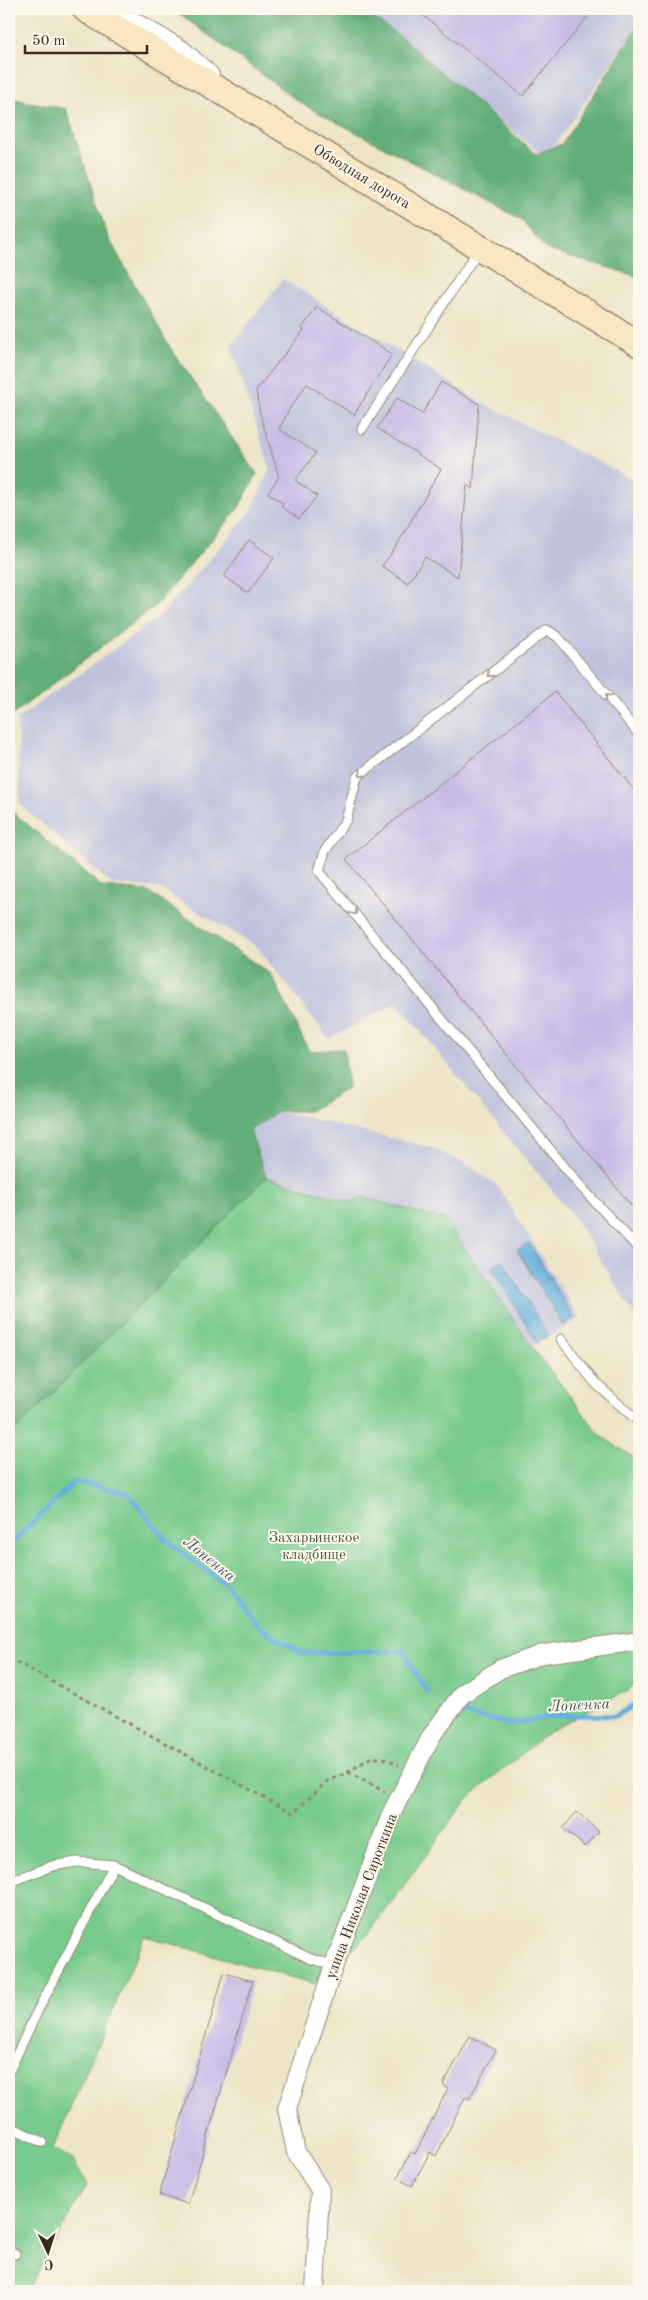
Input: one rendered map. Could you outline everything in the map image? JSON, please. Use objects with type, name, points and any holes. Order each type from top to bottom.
[{"type":"main road","name":"Обводная дорога","points":[[85,9],[639,344]]},
{"type":"street","points":[[112,9],[181,49],[244,105]]},
{"type":"street","name":"улица Николая Сироткина","points":[[315,2291],[320,2190],[296,2152],[287,2109],[334,1965],[398,1799],[432,1735],[462,1694],[500,1670],[543,1654],[639,1641]]},
{"type":"lane","points":[[133,9],[141,26]]},
{"type":"lane","points":[[362,429],[480,247]]},
{"type":"lane","points":[[639,734],[558,637],[547,630],[357,777],[346,820],[325,852],[320,871],[582,1188],[639,1249]]},
{"type":"lane","points":[[561,1339],[595,1382],[639,1422]]},
{"type":"lane","points":[[9,1882],[52,1866],[76,1862],[114,1865],[311,1959],[334,1965]]},
{"type":"lane","points":[[9,2071],[37,2012],[114,1865]]},
{"type":"lane","points":[[9,2126],[42,2142]]},
{"type":"path","points":[[9,1658],[293,1814],[328,1781],[348,1772],[370,1758],[384,1758],[412,1772]]},
{"type":"path","points":[[348,1772],[398,1799]]},
{"type":"shaded area","points":[[359,9],[639,9],[639,23],[546,158]]},
{"type":"shaded area","points":[[283,279],[481,402],[639,483],[639,1322],[574,1217],[397,1003],[329,1039],[257,947],[159,888],[112,884],[20,805],[17,719],[159,617],[250,513],[270,469],[231,346]]},
{"type":"shaded area","points":[[277,1111],[429,1147],[459,1160],[497,1185],[580,1319],[532,1347],[445,1220],[351,1202],[266,1177],[250,1132]]},
{"type":"green space","points":[[177,9],[361,9],[402,38],[536,154],[562,144],[639,24],[639,277],[546,249],[521,219],[302,104],[177,12]]},
{"type":"green space","points":[[9,98],[66,109],[108,237],[169,346],[257,474],[238,509],[155,606],[11,716],[9,802]]},
{"type":"green space","points":[[9,809],[102,887],[147,891],[271,974],[309,1051],[344,1049],[348,1088],[310,1111],[277,1111],[250,1131],[266,1177],[9,1437]]},
{"type":"green space","name":"Захарьинское кладбище","points":[[266,1177],[351,1202],[362,1197],[445,1220],[532,1347],[601,1436],[639,1461],[639,1678],[630,1689],[550,1731],[468,1798],[366,1937],[315,1984],[145,1936],[53,2148],[73,2160],[87,2185],[27,2291],[9,2291],[9,1437]]},
{"type":"water","points":[[529,1243],[574,1318],[563,1325],[517,1250]]},
{"type":"water","points":[[502,1260],[548,1335],[537,1342],[491,1267]]},
{"type":"building","points":[[415,9],[594,9],[523,96]]},
{"type":"building","points":[[317,307],[392,354],[354,415],[307,384],[290,408],[279,429],[316,453],[295,480],[317,496],[299,519],[281,506],[283,503],[268,493],[279,477],[260,414],[256,390],[304,330],[302,328]]},
{"type":"building","points":[[441,382],[479,404],[473,489],[467,485],[458,577],[425,557],[408,583],[382,566],[396,547],[441,469],[377,428],[397,398],[422,414]]},
{"type":"building","points":[[249,540],[274,558],[248,593],[224,576]]},
{"type":"building","points":[[555,692],[639,796],[639,1215],[346,859]]},
{"type":"building","points":[[577,1812],[599,1832],[585,1847],[563,1828]]},
{"type":"building","points":[[224,1973],[253,1981],[188,2204],[159,2195]]},
{"type":"building","points":[[470,2036],[496,2050],[469,2099],[465,2097],[436,2156],[430,2152],[412,2186],[397,2178],[411,2152],[415,2154],[448,2088],[443,2085]]},
{"type":"waterway","name":"Лопенка","points":[[9,1541],[13,1542],[75,1481],[128,1493],[166,1540],[228,1587],[260,1628],[302,1653],[403,1651],[427,1692]]},
{"type":"waterway","name":"Лопенка","points":[[458,1712],[510,1724],[562,1715],[616,1716],[639,1701]]}]
